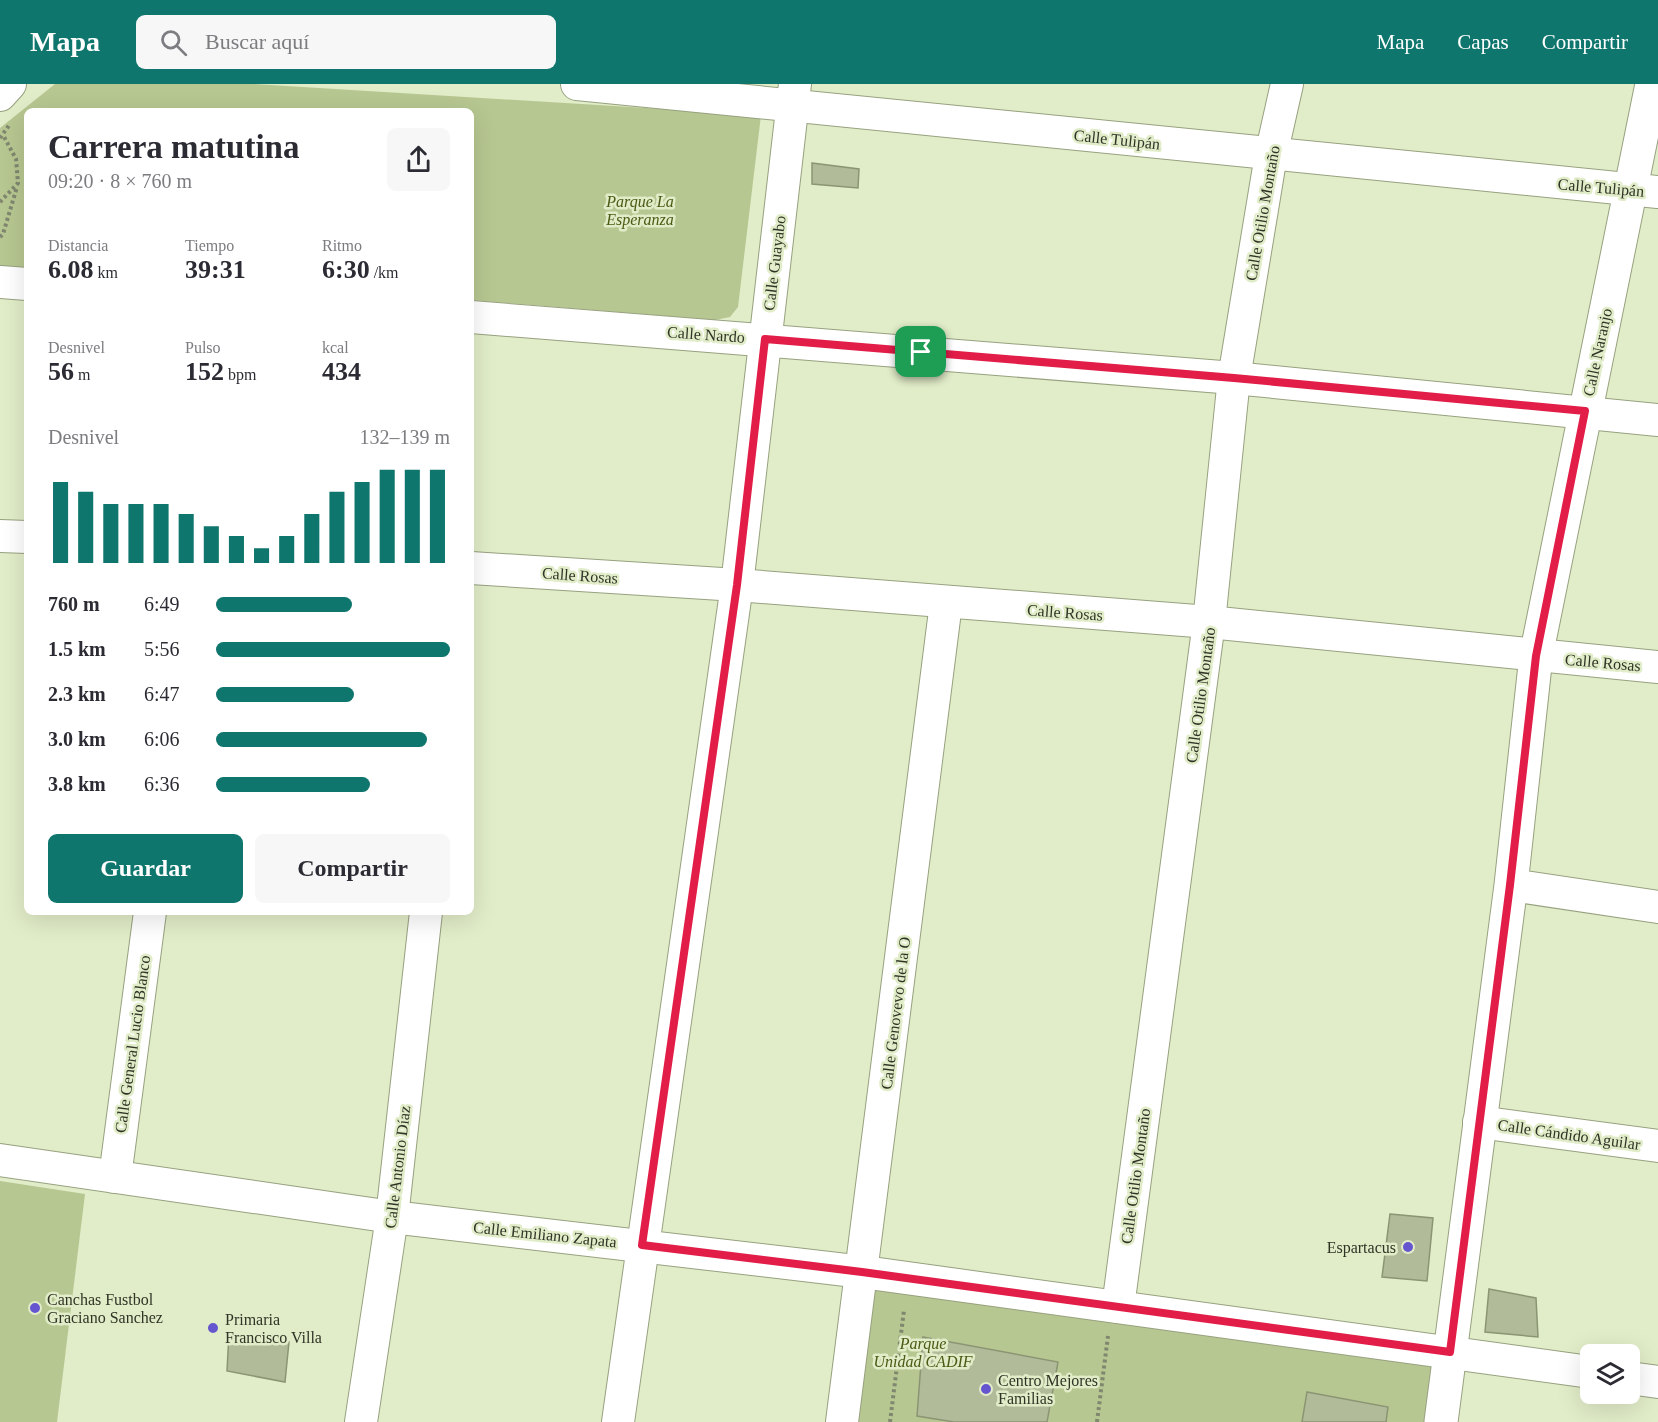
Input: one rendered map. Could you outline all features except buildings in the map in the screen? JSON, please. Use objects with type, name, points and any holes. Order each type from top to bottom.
[{"type":"street","points":[[0,95],[10,84]]},
{"type":"street","name":"Calle Tulipán","points":[[577,84],[794,95],[1271,155],[1644,191]]},
{"type":"street","name":"Calle Otilio Montaño","points":[[1113,1318],[1209,622],[1234,378],[1271,155],[1287,84]]},
{"type":"street","name":"Calle Naranjo","points":[[1441,1422],[1510,885],[1536,656],[1585,411],[1644,191],[1648,88]]},
{"type":"street","name":"Calle Guayabo","points":[[618,1422],[737,585],[794,95]]},
{"type":"street","points":[[0,282],[24,284]]},
{"type":"street","name":"Calle Nardo","points":[[474,317],[1234,378],[1658,420]]},
{"type":"street","points":[[0,536],[24,537]]},
{"type":"street","name":"Calle Rosas","points":[[474,568],[737,585],[1209,622],[1658,667]]},
{"type":"street","name":"Calle Genovevo de la O","points":[[842,1422],[946,603]]},
{"type":"street","points":[[1510,885],[1658,907]]},
{"type":"street","name":"Calle General Lucio Blanco","points":[[115,1176],[150,915]]},
{"type":"street","name":"Calle Antonio Díaz","points":[[361,1422],[392,1217],[426,915]]},
{"type":"street","name":"Calle Cándido Aguilar","points":[[1479,1122],[1658,1146]]},
{"type":"street","name":"Calle Emiliano Zapata","points":[[0,1160],[392,1217],[862,1272],[1113,1318],[1450,1352],[1580,1371]]},
{"type":"street","points":[[1640,1380],[1658,1382]]},
{"type":"path","points":[[0,237],[3,234],[18,183],[16,159],[3,135]]},
{"type":"path","points":[[0,202],[18,183]]},
{"type":"path","points":[[890,1422],[906,1300]]},
{"type":"path","points":[[1097,1422],[1113,1318]]},
{"type":"green space","name":"Parque La Esperanza","points":[[55,84],[254,84],[761,115],[738,307],[730,317],[715,320],[474,300],[474,108],[25,108]]},
{"type":"green space","name":"Parque La Esperanza","points":[[24,109],[24,269],[0,267],[0,128]]},
{"type":"green space","name":"Canchas Fustbol Graciano Sanchez","points":[[0,1181],[85,1194],[57,1422],[0,1422]]},
{"type":"green space","name":"Parque Unidad CADIF","points":[[863,1272],[1450,1352],[1441,1422],[842,1422]]},
{"type":"place","name":"Espartacus","points":[[1408,1247]]},
{"type":"place","name":"Canchas Fustbol Graciano Sanchez","points":[[35,1308]]},
{"type":"place","name":"Primaria Francisco Villa","points":[[213,1328]]},
{"type":"place","name":"Centro Mejores Familias","points":[[986,1389]]},
{"type":"route","points":[[765,339],[921,352],[1234,378],[1585,411],[1536,656],[1510,885],[1450,1352],[862,1272],[642,1245],[737,585],[765,339]]}]
